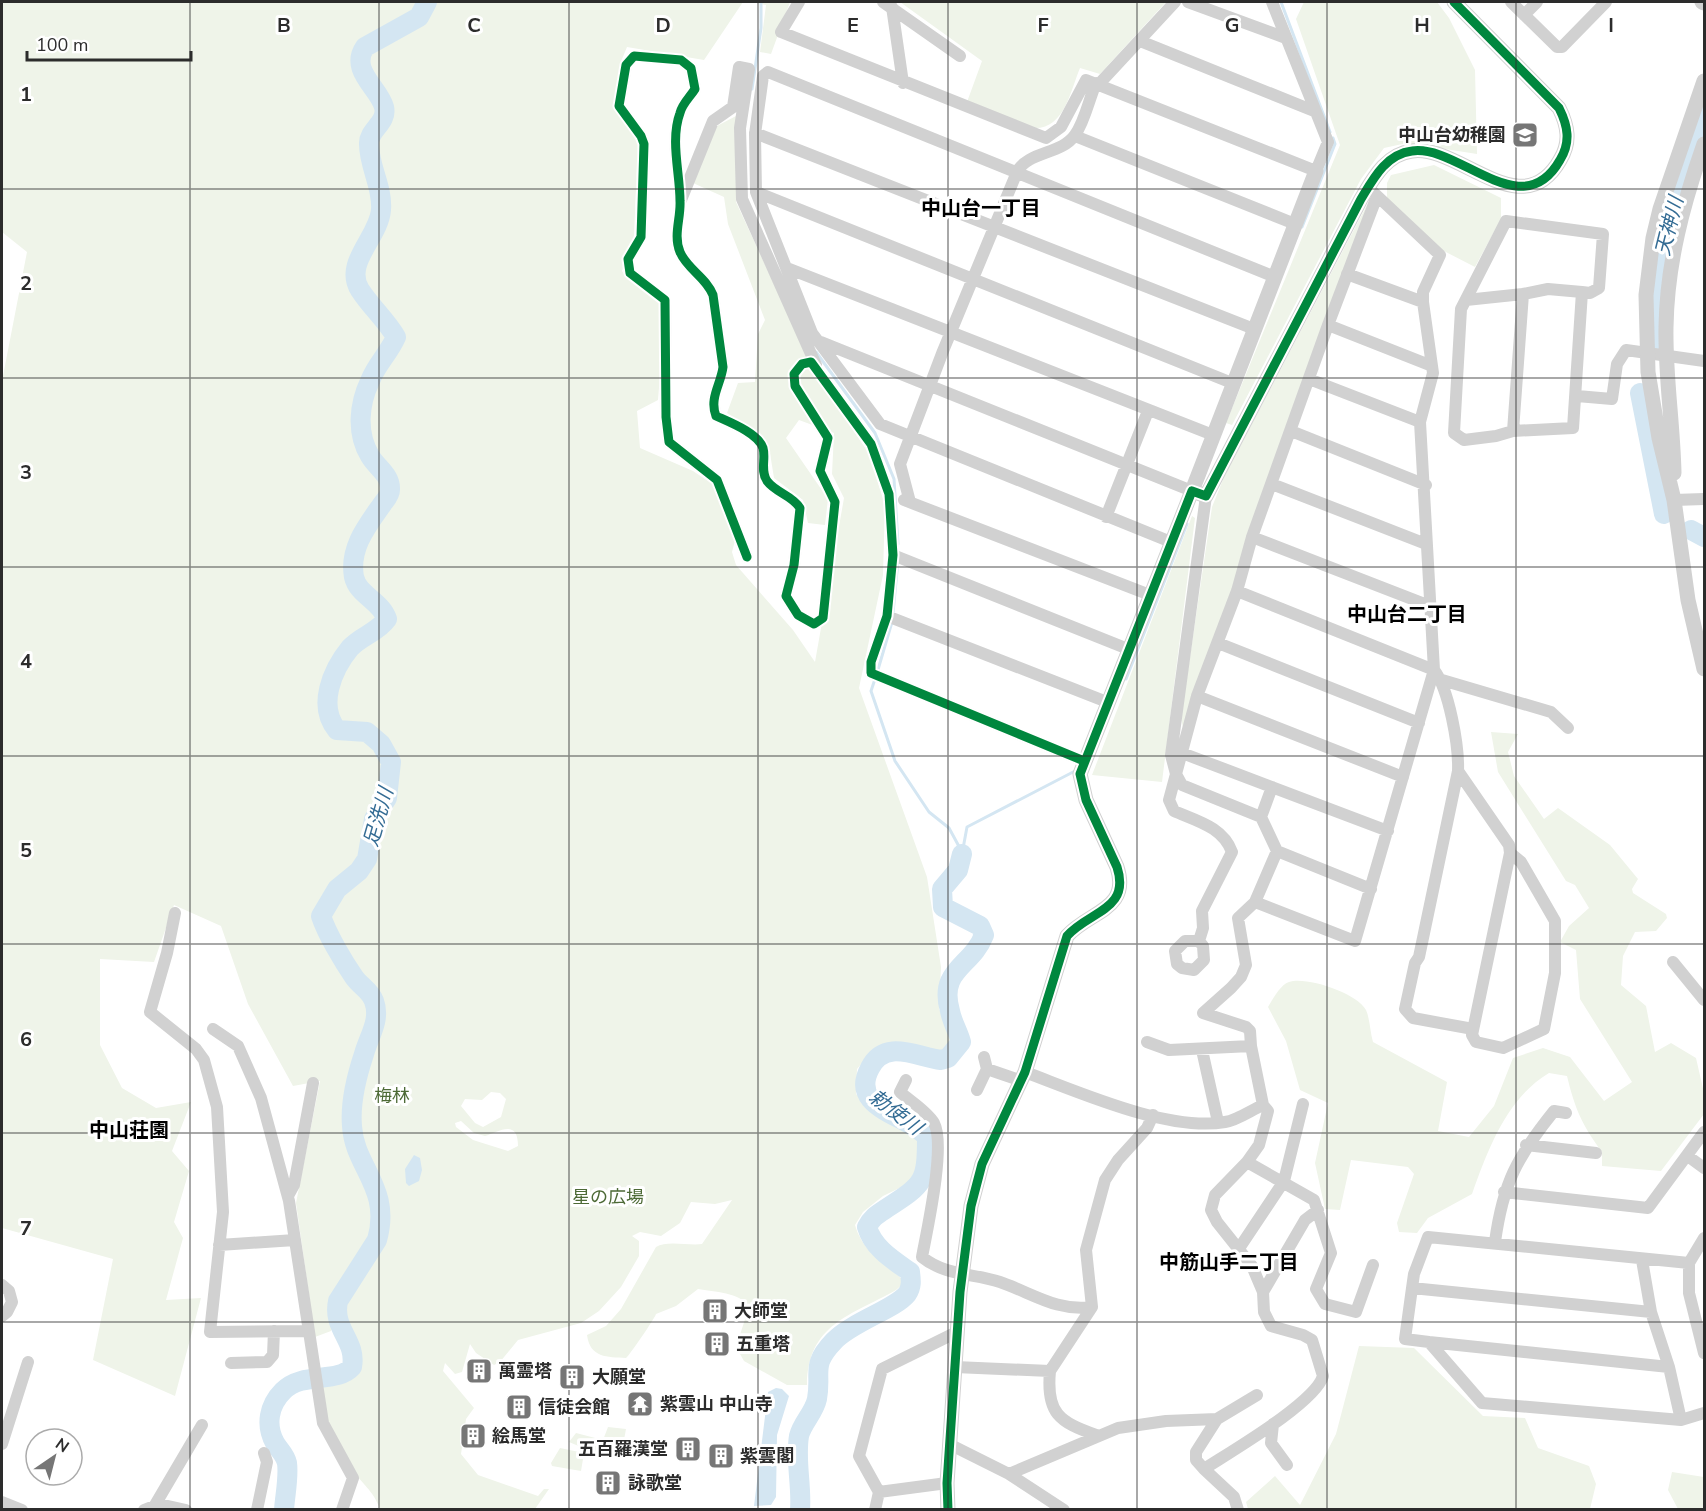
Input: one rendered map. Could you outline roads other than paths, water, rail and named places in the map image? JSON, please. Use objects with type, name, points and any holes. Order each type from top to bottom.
[{"type":"street","points":[[799,2],[781,32],[903,83],[1046,138],[1060,127],[1086,80],[1316,171]]},
{"type":"street","points":[[910,502],[900,464],[951,332],[1021,164],[1056,149],[1075,136],[1097,83],[1140,41],[1175,2]]},
{"type":"street","points":[[1188,2],[1286,38]]},
{"type":"street","points":[[1272,2],[1328,142],[1213,435],[1199,494],[1172,755],[1176,774],[1182,785],[1261,817],[1277,851],[1371,889]]},
{"type":"street","points":[[948,1509],[947,1482],[957,1332],[971,1206],[982,1164],[1024,1077],[1067,936],[1076,926],[1112,905],[1119,892],[1120,878],[1117,867],[1083,790],[1080,774],[1171,542],[1372,192],[1384,165],[1404,152],[1426,151],[1482,176],[1521,186],[1544,178],[1562,158],[1568,133],[1559,108],[1454,2]]},
{"type":"street","points":[[1511,2],[1557,47],[1562,47],[1606,2]]},
{"type":"street","points":[[1524,15],[1537,2]]},
{"type":"street","points":[[888,4],[903,83]]},
{"type":"street","points":[[888,4],[960,56]]},
{"type":"street","points":[[1140,41],[1314,111]]},
{"type":"street","points":[[680,201],[676,169],[678,119],[680,111],[695,89],[691,68],[681,60],[634,57],[626,65],[620,106],[644,144],[640,237],[628,259],[630,273],[665,300],[666,424],[669,442],[717,480],[741,536],[747,557]]},
{"type":"street","points":[[816,365],[812,362],[802,364],[794,374],[795,386],[828,438],[820,471],[834,502],[823,618],[814,624],[798,615],[786,596],[794,565],[800,508],[795,500],[768,482],[764,476],[762,447],[758,442],[716,416],[713,398],[722,379],[723,367],[713,295],[709,285],[686,262],[679,251],[677,221],[680,201],[713,121],[733,106],[739,67],[768,72],[1275,277]]},
{"type":"street","points":[[749,69],[740,128],[742,199],[816,365],[871,444],[890,494],[893,555],[887,616],[872,662],[871,673],[1084,761]]},
{"type":"street","points":[[768,72],[763,76],[755,133],[756,192],[812,333],[880,424],[1171,542]]},
{"type":"street","points":[[1674,500],[1659,438],[1647,353],[1646,295],[1653,238],[1680,148],[1704,81]]},
{"type":"street","points":[[755,133],[995,225],[1254,329]]},
{"type":"street","points":[[1075,136],[1295,224]]},
{"type":"street","points":[[1680,148],[1702,150],[1677,232],[1670,270],[1666,327],[1667,355],[1674,500],[1688,600],[1704,669]]},
{"type":"street","points":[[756,192],[1232,383]]},
{"type":"street","points":[[1199,941],[1203,928],[1202,911],[1232,852],[1228,840],[1219,832],[1174,811],[1169,800],[1197,696],[1237,591],[1252,537],[1347,274],[1372,192]]},
{"type":"street","points":[[1372,192],[1440,255],[1423,292],[1422,302],[1433,373],[1420,422],[1426,485],[1426,544],[1430,606],[1438,675],[1458,759],[1458,771],[1419,957],[1415,963],[1405,1009],[1413,1018],[1473,1029]]},
{"type":"street","points":[[1466,300],[1548,289],[1582,292],[1590,293],[1599,288],[1603,234],[1506,221],[1461,309],[1454,433],[1464,440],[1496,436],[1513,430],[1573,428],[1577,396],[1582,292]]},
{"type":"street","points":[[787,268],[1213,435]]},
{"type":"street","points":[[1347,274],[1422,302]]},
{"type":"street","points":[[1513,430],[1523,294]]},
{"type":"street","points":[[1328,325],[1432,366]]},
{"type":"street","points":[[820,342],[1199,494]]},
{"type":"street","points":[[1577,396],[1612,399],[1617,364],[1626,350],[1704,361]]},
{"type":"street","points":[[1309,379],[1420,422]]},
{"type":"street","points":[[1106,517],[1148,411]]},
{"type":"street","points":[[1291,431],[1426,485]]},
{"type":"street","points":[[1272,484],[1426,544]]},
{"type":"street","points":[[890,494],[1150,595]]},
{"type":"street","points":[[1674,500],[1704,499]]},
{"type":"street","points":[[1252,537],[1430,606]]},
{"type":"street","points":[[893,555],[1128,649]]},
{"type":"street","points":[[1237,591],[1438,675],[1551,712],[1568,728]]},
{"type":"street","points":[[887,616],[1107,702]]},
{"type":"street","points":[[1218,643],[1419,723]]},
{"type":"street","points":[[1255,902],[1355,942],[1419,723],[1438,675]]},
{"type":"street","points":[[1197,696],[1403,777]]},
{"type":"street","points":[[1182,753],[1388,831]]},
{"type":"street","points":[[1458,771],[1509,845],[1510,853],[1472,1035],[1476,1042],[1503,1047],[1544,1029],[1555,973],[1555,921],[1521,862],[1510,853]]},
{"type":"street","points":[[1261,817],[1272,787]]},
{"type":"street","points":[[1204,1468],[1273,1425],[1317,1388],[1323,1376],[1312,1340],[1303,1335],[1271,1326],[1267,1321],[1263,1292],[1251,1266],[1216,1222],[1211,1210],[1211,1202],[1226,1181],[1247,1162],[1259,1145],[1268,1111],[1263,1105],[1250,1031],[1246,1027],[1203,1013],[1241,977],[1246,965],[1238,918],[1255,902],[1277,851]]},
{"type":"street","points":[[175,913],[167,953],[150,1012],[196,1049],[204,1060],[211,1077],[221,1142],[223,1212],[210,1332],[308,1331]]},
{"type":"street","points":[[1673,962],[1704,1000]]},
{"type":"street","points":[[213,1029],[238,1046],[243,1057],[261,1098],[288,1196],[323,1423],[352,1478],[342,1509]]},
{"type":"street","points":[[1147,1042],[1169,1050],[1251,1046]]},
{"type":"street","points":[[1202,1050],[1218,1122]]},
{"type":"street","points":[[977,1090],[986,1063],[1101,1101],[1175,1121],[1218,1122],[1229,1120],[1263,1105]]},
{"type":"street","points":[[906,1080],[900,1092],[928,1115],[935,1125],[939,1140],[932,1208],[922,1257],[942,1270],[1000,1282],[1051,1304],[1068,1308],[1092,1307]]},
{"type":"street","points":[[288,1196],[294,1185],[313,1083]]},
{"type":"street","points":[[1238,1250],[1284,1181],[1303,1104]]},
{"type":"street","points":[[1495,1242],[1504,1192],[1526,1145],[1554,1111],[1566,1113]]},
{"type":"street","points":[[1095,1436],[1059,1417],[1051,1402],[1050,1371],[1092,1307],[1086,1250],[1105,1180],[1118,1160],[1134,1145],[1153,1115]]},
{"type":"street","points":[[1504,1192],[1648,1208],[1689,1157],[1704,1132]]},
{"type":"street","points":[[1526,1145],[1596,1153]]},
{"type":"street","points":[[1689,1157],[1704,1168]]},
{"type":"street","points":[[1247,1162],[1314,1200],[1331,1253],[1316,1289],[1325,1304],[1356,1312],[1373,1265]]},
{"type":"street","points":[[1263,1292],[1305,1220],[1318,1210]]},
{"type":"street","points":[[1669,1367],[1405,1339],[1413,1274],[1428,1237],[1689,1263]]},
{"type":"street","points":[[1704,1238],[1689,1263],[1689,1293],[1704,1353]]},
{"type":"street","points":[[219,1245],[295,1240]]},
{"type":"street","points":[[1642,1260],[1651,1312],[1669,1367],[1681,1420]]},
{"type":"street","points":[[2,1285],[9,1291],[12,1302],[2,1316]]},
{"type":"street","points":[[1412,1288],[1651,1312]]},
{"type":"street","points":[[231,1364],[267,1362],[273,1354],[274,1331]]},
{"type":"street","points":[[875,1509],[879,1492],[859,1456],[882,1369],[957,1332]]},
{"type":"street","points":[[1430,1342],[1482,1402],[1681,1420],[1704,1413]]},
{"type":"street","points":[[2,1444],[28,1362]]},
{"type":"street","points":[[955,1367],[1050,1371]]},
{"type":"street","points":[[1238,1509],[1234,1497],[1196,1460],[1196,1452],[1217,1419],[1257,1395]]},
{"type":"street","points":[[1009,1474],[1095,1436],[1142,1424],[1217,1419]]},
{"type":"street","points":[[186,1509],[149,1507],[202,1425]]},
{"type":"street","points":[[1273,1425],[1271,1443],[1287,1465]]},
{"type":"street","points":[[951,1445],[1009,1474],[1064,1509]]},
{"type":"street","points":[[257,1509],[267,1462],[264,1453]]},
{"type":"street","points":[[879,1492],[947,1482]]},
{"type":"street","points":[[2,1502],[22,1509]]},
{"type":"water","points":[[414,1155],[420,1158],[422,1170],[419,1181],[409,1186],[406,1183],[405,1169]]},
{"type":"water","points":[[776,1388],[782,1389],[789,1396],[777,1435],[776,1497],[771,1505],[754,1506],[768,1392]]},
{"type":"waterway","name":"足洗川","points":[[284,1510],[287,1463],[270,1429],[269,1422],[274,1402],[291,1385],[300,1381],[338,1375],[352,1367],[351,1349],[338,1320],[338,1301],[377,1240],[380,1222],[380,1206],[376,1192],[354,1141],[352,1126],[353,1099],[373,1028],[376,1008],[370,994],[356,980],[340,955],[321,916],[337,889],[359,871],[367,859],[374,819],[387,798],[391,762],[381,744],[367,732],[337,730],[328,710],[328,699],[329,688],[343,657],[359,640],[387,619],[380,607],[356,583],[353,567],[360,539],[390,492],[388,480],[366,447],[361,428],[361,409],[370,381],[396,337],[364,296],[356,280],[359,260],[379,220],[381,210],[380,193],[369,144],[371,135],[381,122],[384,113],[381,100],[363,71],[361,55],[365,47],[419,17],[427,2]]},
{"type":"waterway","points":[[752,89],[761,28],[761,2]]},
{"type":"waterway","points":[[1281,2],[1330,132]]},
{"type":"waterway","name":"天神川","points":[[1655,344],[1659,271],[1672,207],[1704,112]]},
{"type":"waterway","points":[[1302,227],[1335,144],[1333,138]]},
{"type":"waterway","points":[[816,352],[875,433],[894,479],[898,544]]},
{"type":"waterway","name":"天神川","points":[[1640,393],[1664,514]]},
{"type":"waterway","points":[[1126,679],[1187,524]]},
{"type":"waterway","name":"天神川","points":[[1691,530],[1704,537]]},
{"type":"waterway","points":[[893,613],[898,560]]},
{"type":"waterway","points":[[877,673],[892,622]]},
{"type":"waterway","points":[[875,679],[871,691],[895,761],[929,812],[949,828],[962,852]]},
{"type":"waterway","points":[[962,854],[967,827],[1075,771]]},
{"type":"waterway","name":"勅使川","points":[[800,1510],[799,1436],[817,1399],[819,1363],[834,1341],[842,1334],[901,1300],[907,1294],[910,1286],[910,1272],[879,1247],[867,1227],[876,1216],[909,1193],[921,1180],[926,1164],[927,1137],[918,1129],[873,1102],[867,1093],[865,1082],[876,1059],[884,1054],[893,1051],[941,1060],[948,1058],[961,1042],[950,1011],[949,986],[952,977],[979,946],[984,935],[980,926],[943,907],[942,889],[958,870],[962,854]]},
{"type":"place","name":"中山台幼稚園","points":[[1525,135]]},
{"type":"place","name":"大師堂","points":[[715,1311]]},
{"type":"place","name":"五重塔","points":[[717,1344]]},
{"type":"place","name":"萬霊塔","points":[[479,1371]]},
{"type":"place","name":"大願堂","points":[[572,1377]]},
{"type":"place","name":"紫雲山 中山寺","points":[[640,1404]]},
{"type":"place","name":"信徒会館","points":[[519,1407]]},
{"type":"place","name":"絵馬堂","points":[[473,1436]]},
{"type":"place","name":"五百羅漢堂","points":[[688,1449]]},
{"type":"place","name":"紫雲閣","points":[[721,1456]]},
{"type":"place","name":"詠歌堂","points":[[608,1483]]},
{"type":"district","name":"中山台一丁目","points":[[981,208]]},
{"type":"district","name":"中山台二丁目","points":[[1407,614]]},
{"type":"district","name":"中山荘園","points":[[129,1130]]},
{"type":"district","name":"中筋山手二丁目","points":[[1229,1262]]},
{"type":"park label","name":"梅林","points":[[392,1096]]},
{"type":"park label","name":"星の広場","points":[[608,1197]]}]
